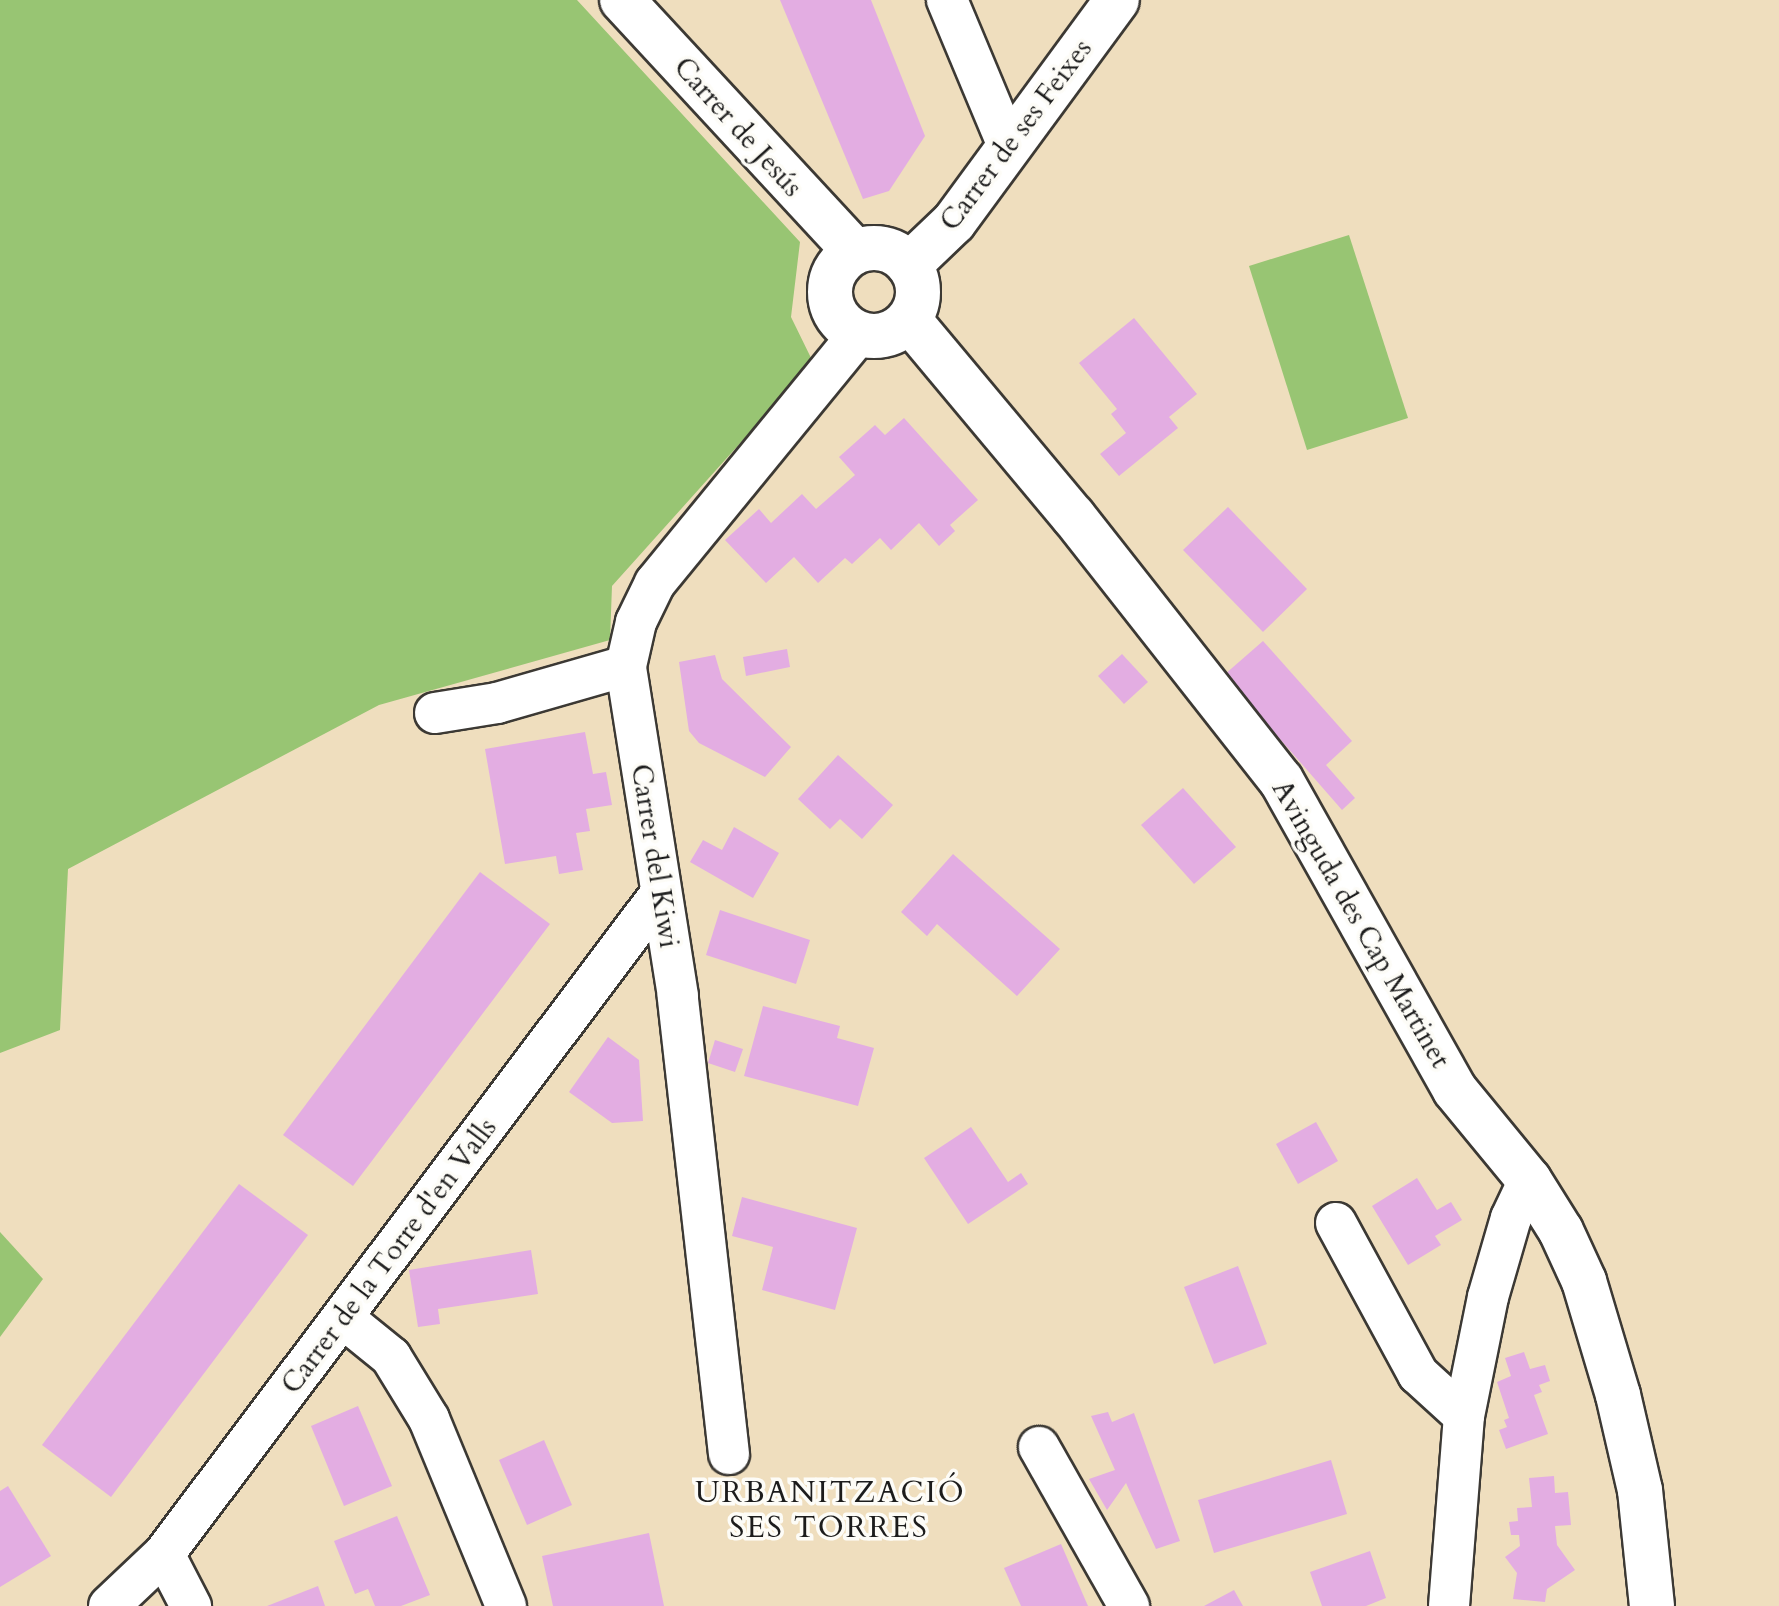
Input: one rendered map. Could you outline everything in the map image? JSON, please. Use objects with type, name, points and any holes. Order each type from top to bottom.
[{"type":"street","name":"Carrer de Jesús","points":[[622,0],[855,252]]},
{"type":"street","points":[[947,0],[1008,146]]},
{"type":"street","name":"Carrer de ses Feixes","points":[[909,265],[954,222],[1117,0]]},
{"type":"street","points":[[884,249],[909,265],[919,292],[909,320],[887,335],[859,334],[846,327],[831,302],[834,273],[855,252],[884,249]]},
{"type":"street","name":"Avinguda des Cap Martinet","points":[[909,320],[1073,516],[1281,780],[1455,1090],[1529,1180],[1584,1281],[1618,1395],[1640,1490],[1652,1606]]},
{"type":"street","name":"Carrer del Kiwi","points":[[729,1454],[678,996],[659,896],[626,666],[636,622],[655,583],[859,334]]},
{"type":"street","points":[[435,713],[497,703],[626,666]]},
{"type":"street","name":"Carrer de la Torre d'en Valls","points":[[109,1606],[164,1554],[659,896]]},
{"type":"street","points":[[1449,1606],[1464,1416],[1488,1297],[1511,1218],[1529,1180]]},
{"type":"street","points":[[1336,1223],[1418,1374],[1464,1416]]},
{"type":"street","points":[[343,1318],[391,1357],[429,1419],[506,1606]]},
{"type":"street","points":[[1039,1447],[1129,1606]]},
{"type":"street","points":[[164,1554],[191,1606]]},
{"type":"green space","points":[[0,0],[577,0],[800,242],[791,317],[813,362],[612,586],[610,640],[379,705],[68,869],[60,1030],[0,1053]]},
{"type":"green space","points":[[1349,235],[1408,418],[1307,450],[1249,266]]},
{"type":"green space","points":[[0,1232],[43,1279],[0,1337]]},
{"type":"building","points":[[780,0],[871,0],[925,136],[889,191],[863,199]]},
{"type":"building","points":[[1134,318],[1197,394],[1169,417],[1178,428],[1119,476],[1100,454],[1126,433],[1111,414],[1117,409],[1079,363]]},
{"type":"building","points":[[904,418],[978,500],[950,525],[955,531],[939,546],[919,523],[891,550],[880,538],[852,564],[845,558],[818,583],[794,557],[766,583],[725,540],[759,509],[771,523],[802,494],[816,509],[855,475],[839,457],[875,425],[885,435]]},
{"type":"building","points":[[1228,507],[1307,589],[1263,632],[1183,550]]},
{"type":"building","points":[[1263,641],[1352,741],[1326,765],[1355,798],[1342,810],[1224,675]]},
{"type":"building","points":[[787,649],[790,667],[746,676],[743,657]]},
{"type":"building","points":[[1122,654],[1148,682],[1124,704],[1098,676]]},
{"type":"building","points":[[715,655],[722,679],[791,747],[765,777],[699,743],[689,731],[679,662]]},
{"type":"building","points":[[585,732],[593,774],[606,772],[612,805],[586,809],[590,831],[576,833],[583,870],[559,874],[556,856],[505,864],[485,749]]},
{"type":"building","points":[[838,755],[893,805],[862,839],[840,819],[830,829],[798,799]]},
{"type":"building","points":[[1183,788],[1236,847],[1194,884],[1141,825]]},
{"type":"building","points":[[734,827],[779,853],[753,898],[690,862],[703,840],[722,850]]},
{"type":"building","points":[[953,854],[1060,949],[1017,996],[937,924],[927,936],[901,912]]},
{"type":"building","points":[[480,872],[550,924],[353,1186],[283,1135]]},
{"type":"building","points":[[720,910],[810,940],[796,984],[706,955]]},
{"type":"building","points":[[763,1006],[840,1026],[837,1038],[874,1048],[858,1106],[744,1076]]},
{"type":"building","points":[[608,1037],[639,1060],[643,1121],[612,1123],[569,1092]]},
{"type":"building","points":[[715,1040],[743,1049],[735,1072],[708,1063]]},
{"type":"building","points":[[1316,1122],[1338,1161],[1298,1184],[1276,1144]]},
{"type":"building","points":[[971,1127],[1008,1182],[1021,1173],[1028,1184],[968,1224],[924,1158]]},
{"type":"building","points":[[1417,1178],[1437,1210],[1451,1202],[1462,1220],[1435,1236],[1441,1245],[1408,1265],[1372,1206]]},
{"type":"building","points":[[239,1184],[308,1235],[111,1497],[42,1445]]},
{"type":"building","points":[[742,1197],[857,1228],[835,1310],[762,1290],[773,1247],[732,1236]]},
{"type":"building","points":[[531,1250],[538,1294],[438,1309],[440,1324],[418,1327],[409,1270]]},
{"type":"building","points":[[1238,1266],[1267,1344],[1214,1364],[1184,1287]]},
{"type":"building","points":[[1524,1352],[1530,1369],[1545,1365],[1550,1381],[1539,1385],[1542,1392],[1534,1395],[1548,1434],[1506,1449],[1499,1430],[1507,1427],[1504,1420],[1509,1418],[1497,1382],[1511,1376],[1505,1358]]},
{"type":"building","points":[[358,1406],[392,1486],[344,1506],[311,1426]]},
{"type":"building","points":[[1108,1412],[1112,1422],[1134,1413],[1180,1541],[1156,1549],[1126,1483],[1107,1510],[1089,1479],[1115,1470],[1091,1416]]},
{"type":"building","points":[[544,1440],[572,1505],[527,1525],[499,1460]]},
{"type":"building","points":[[1331,1460],[1347,1514],[1214,1553],[1198,1500]]},
{"type":"building","points":[[1554,1476],[1555,1493],[1568,1492],[1571,1525],[1555,1526],[1557,1545],[1575,1570],[1547,1589],[1545,1602],[1513,1599],[1517,1573],[1505,1557],[1520,1546],[1519,1535],[1511,1535],[1509,1522],[1518,1521],[1517,1508],[1532,1507],[1529,1478]]},
{"type":"building","points":[[8,1486],[51,1556],[0,1587],[0,1491]]},
{"type":"building","points":[[397,1516],[430,1595],[401,1606],[375,1606],[368,1589],[355,1594],[334,1541]]},
{"type":"building","points":[[649,1533],[664,1606],[553,1606],[542,1556]]},
{"type":"building","points":[[1061,1544],[1088,1606],[1021,1606],[1004,1568]]},
{"type":"building","points":[[1370,1551],[1386,1598],[1366,1606],[1322,1606],[1310,1572]]},
{"type":"building","points":[[318,1586],[325,1606],[267,1606]]},
{"type":"building","points":[[1234,1590],[1243,1606],[1204,1606]]},
{"type":"district","name":"URBANITZACIÓ SES TORRES","points":[[829,1510]]}]
